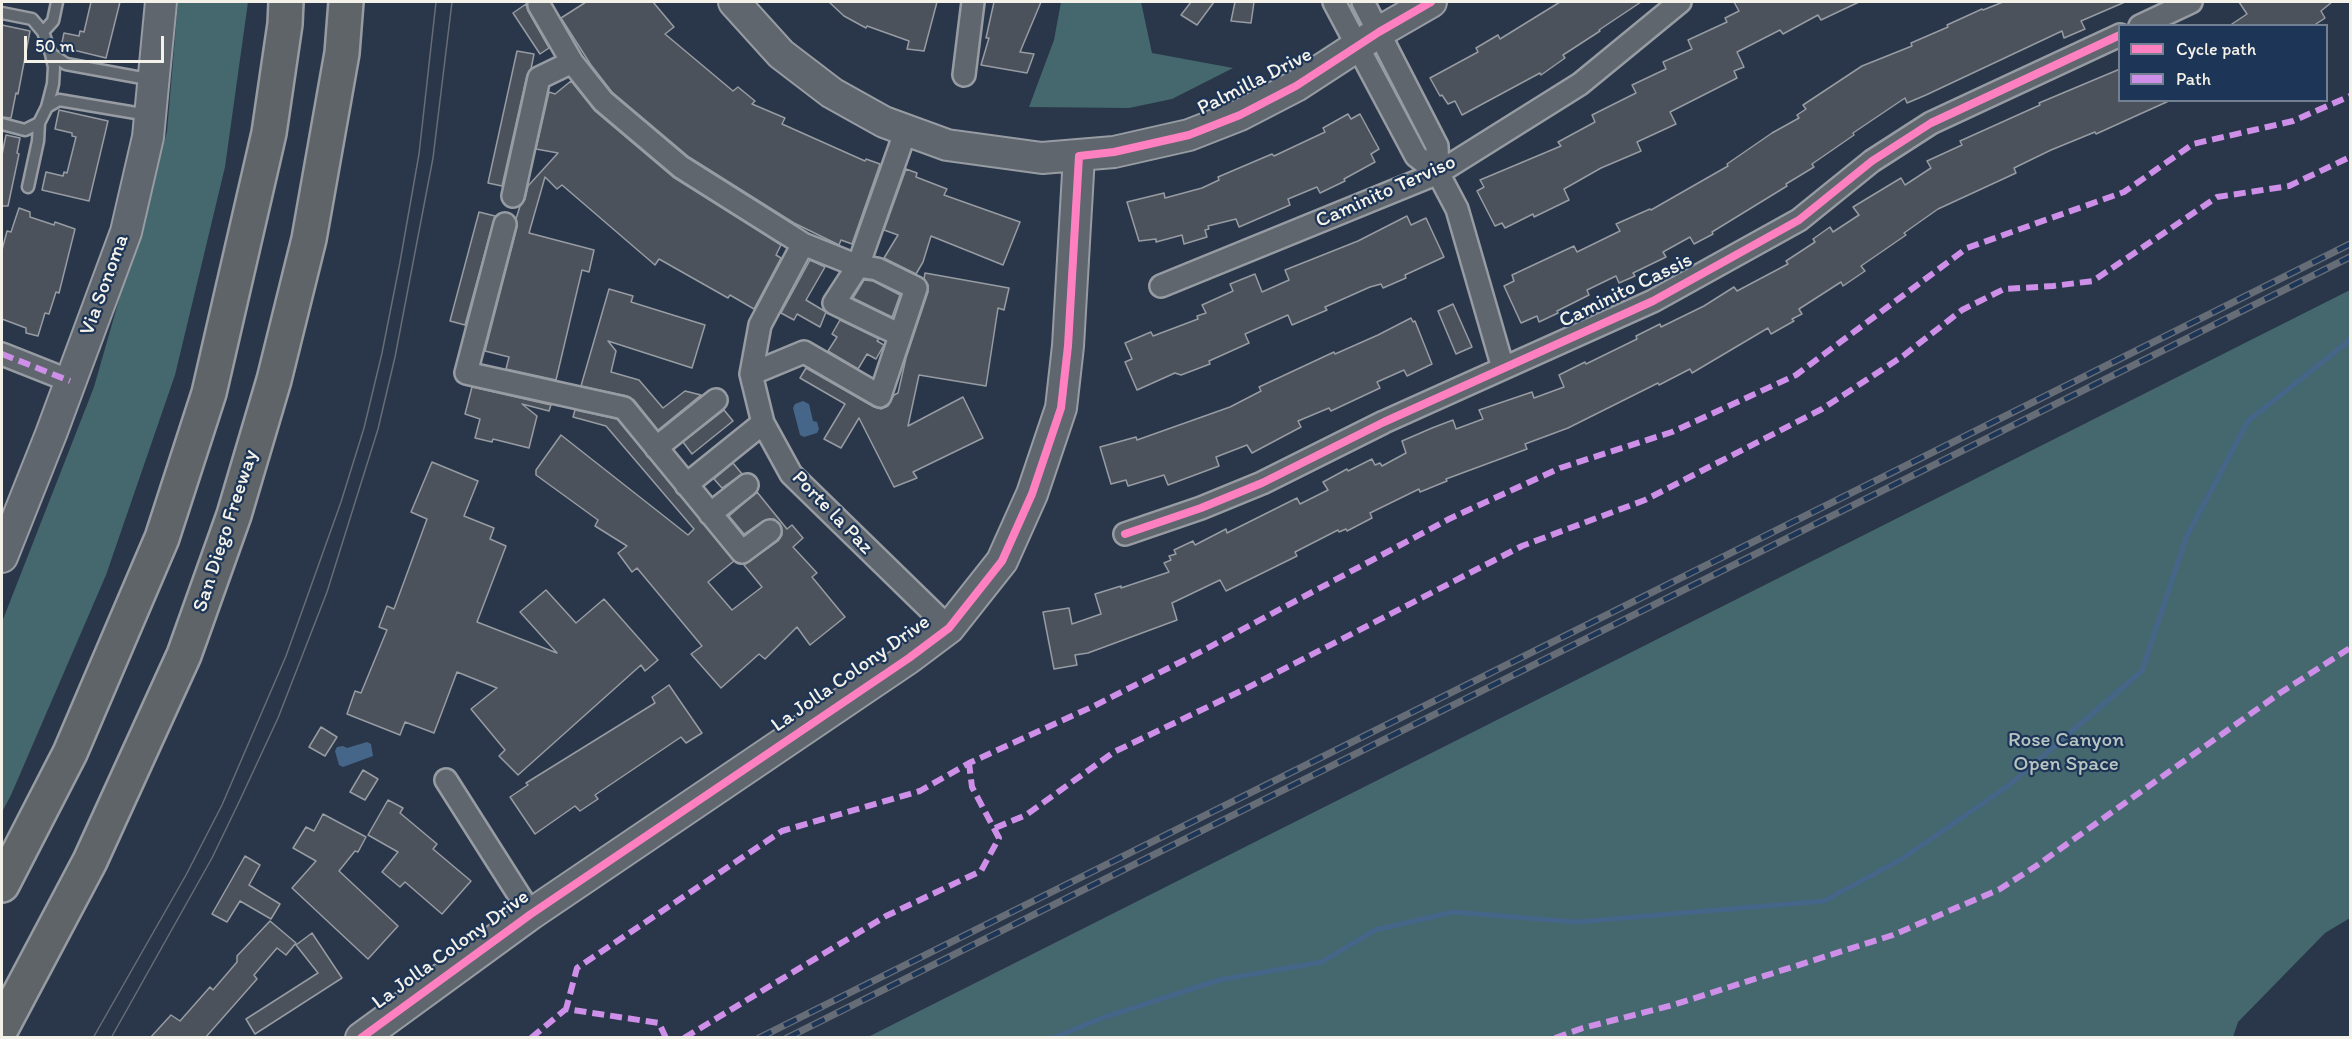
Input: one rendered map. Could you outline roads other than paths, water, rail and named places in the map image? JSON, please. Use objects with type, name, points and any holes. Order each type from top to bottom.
[{"type":"highway","points":[[2,885],[70,753],[157,548],[209,393],[269,133],[286,2]]},
{"type":"highway","name":"San Diego Freeway","points":[[2,1027],[90,861],[179,666],[234,515],[274,380],[309,239],[342,53],[346,2]]},
{"type":"street","name":"Via Sonoma","points":[[2,556],[126,232],[148,137],[161,2]]},
{"type":"street","points":[[539,2],[572,62],[603,101],[681,167],[803,244],[858,266],[877,269],[916,288],[880,396],[804,352],[751,374]]},
{"type":"street","name":"Palmilla Drive","points":[[734,2],[781,54],[832,93],[884,122],[947,145],[1042,158],[1114,152],[1189,135],[1240,115],[1296,86],[1368,39],[1431,2]]},
{"type":"street","points":[[964,75],[973,2]]},
{"type":"street","points":[[1334,2],[1368,39]]},
{"type":"street","points":[[1363,2],[1368,39],[1416,156],[1438,173],[1458,209],[1503,368]]},
{"type":"street","name":"Caminito Terviso","points":[[1161,286],[1438,173],[1580,84],[1680,2]]},
{"type":"street","points":[[2144,24],[2191,2]]},
{"type":"street","name":"Caminito Cassis","points":[[1125,534],[1201,508],[1262,483],[1384,422],[1653,301],[1799,220],[1872,161],[1931,123],[2118,36]]},
{"type":"street","points":[[513,196],[539,78],[572,62]]},
{"type":"street","points":[[900,335],[834,303],[858,266],[906,130]]},
{"type":"street","name":"La Jolla Colony Drive","points":[[361,1038],[531,914],[900,664],[949,628],[1002,561],[1032,494],[1061,408],[1068,346],[1079,156]]},
{"type":"street","points":[[505,224],[466,373],[624,408],[742,552],[770,531]]},
{"type":"street","points":[[751,374],[760,325],[803,244]]},
{"type":"street","points":[[2,354],[70,381]]},
{"type":"street","name":"Porte la Paz","points":[[751,374],[763,423],[791,474],[949,628]]},
{"type":"street","points":[[656,448],[716,400]]},
{"type":"street","points":[[686,485],[763,423]]},
{"type":"street","points":[[710,514],[747,485]]},
{"type":"street","points":[[446,780],[531,914]]},
{"type":"lane","points":[[43,32],[53,21],[57,2]]},
{"type":"lane","points":[[2,13],[32,19],[43,32],[54,67],[53,84],[39,123],[38,141],[28,187]]},
{"type":"lane","points":[[51,54],[66,64],[153,80]]},
{"type":"lane","points":[[47,106],[59,100],[150,115]]},
{"type":"lane","points":[[2,124],[25,130],[39,123]]},
{"type":"water","points":[[803,401],[809,404],[813,421],[817,422],[819,429],[817,433],[804,437],[800,435],[793,408],[795,404]]},
{"type":"water","points":[[367,742],[371,744],[373,756],[343,767],[339,765],[335,751],[337,747],[347,748]]},
{"type":"waterway","points":[[1053,1038],[1102,1018],[1219,980],[1322,962],[1375,930],[1453,912],[1576,922],[1824,901],[1900,860],[2008,786],[2142,671],[2186,538],[2248,421],[2350,340]]},
{"type":"tram line","points":[[93,1038],[186,875],[222,805],[286,656],[341,502],[364,428],[400,262],[419,154],[436,2]]},
{"type":"tram line","points":[[111,1038],[212,858],[278,718],[327,592],[378,429],[395,357],[433,158],[452,2]]},
{"type":"railway","points":[[759,1038],[2350,244]]},
{"type":"railway","points":[[787,1038],[2350,257]]},
{"type":"park label","name":"Rose Canyon Open Space","points":[[2066,753]]}]
